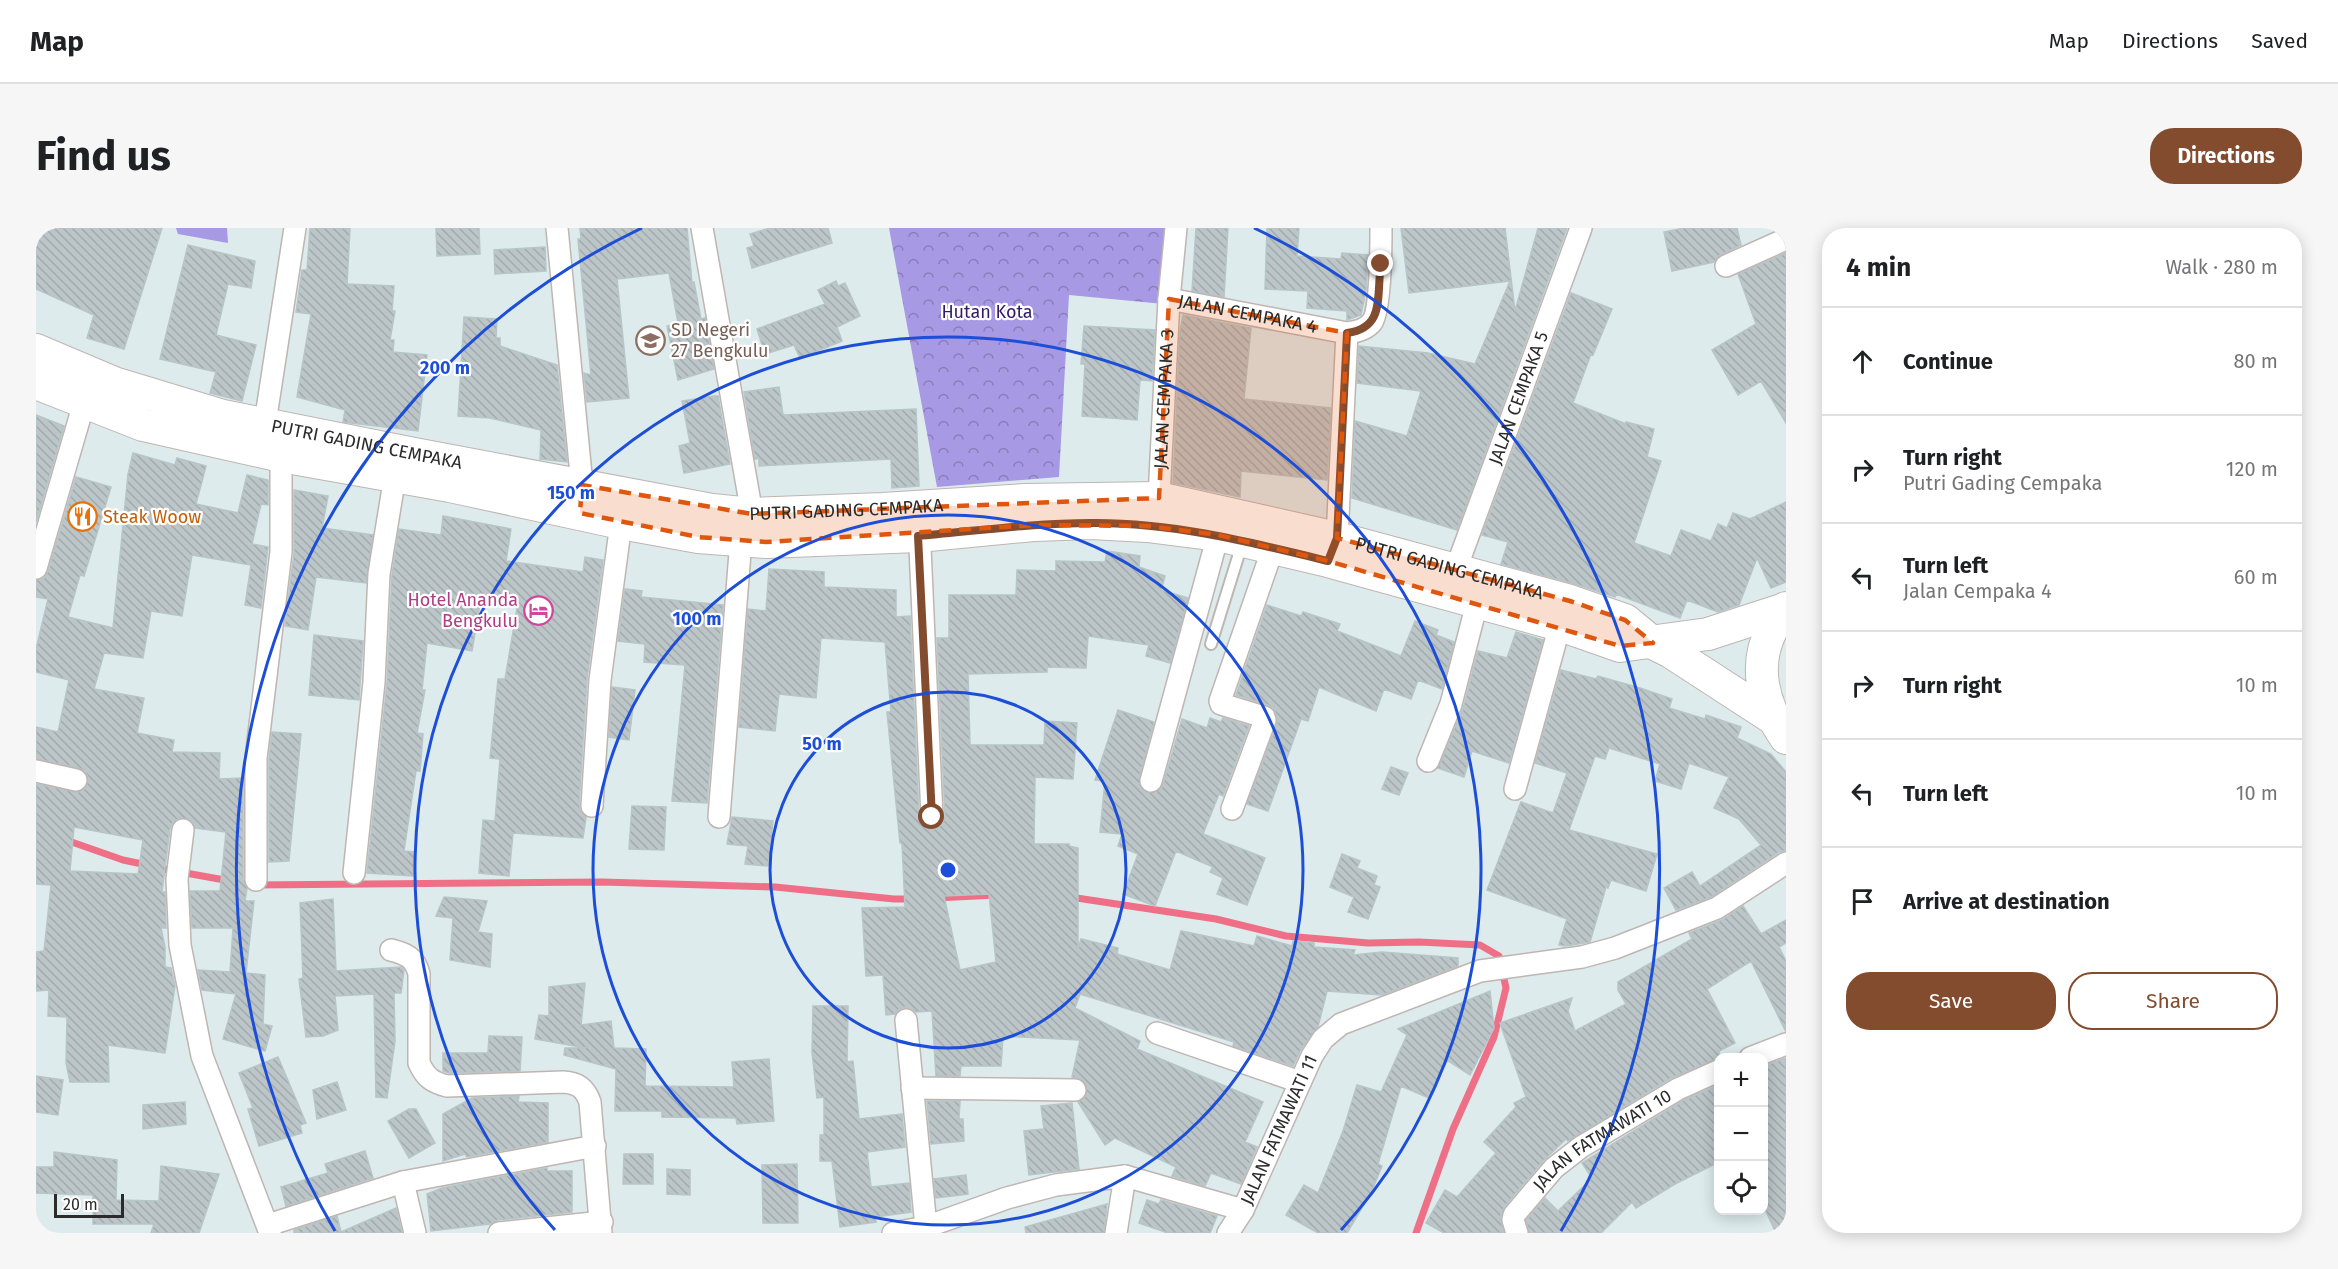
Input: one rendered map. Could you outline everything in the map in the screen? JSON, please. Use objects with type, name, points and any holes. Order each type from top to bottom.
[{"type":"street","points":[[265,423],[295,228]]},
{"type":"street","points":[[557,228],[581,499]]},
{"type":"street","points":[[702,228],[746,527],[719,817]]},
{"type":"street","name":"JALAN CEMPAKA 3","points":[[1159,498],[1169,299],[1176,228]]},
{"type":"street","points":[[1333,550],[1347,333],[1366,328],[1375,317],[1381,264],[1381,228]]},
{"type":"street","name":"JALAN CEMPAKA 5","points":[[1456,569],[1581,228]]},
{"type":"street","points":[[1726,266],[1786,238]]},
{"type":"street","name":"JALAN CEMPAKA 4","points":[[1169,299],[1347,333]]},
{"type":"street","name":"PUTRI GADING CEMPAKA","points":[[36,350],[114,383],[224,416],[414,454],[581,499],[621,523],[698,537],[746,527]]},
{"type":"street","name":"PUTRI GADING CEMPAKA","points":[[36,383],[143,425],[281,456],[395,476],[581,499],[712,510],[746,527],[766,542],[919,521],[1025,500],[1159,498],[1333,550],[1477,603],[1560,625],[1620,646],[1696,637],[1784,609]]},
{"type":"street","points":[[36,568],[84,403]]},
{"type":"street","points":[[256,880],[256,758],[281,552],[281,456]]},
{"type":"street","points":[[354,873],[374,682],[379,574],[395,476]]},
{"type":"street","points":[[919,521],[932,817]]},
{"type":"street","name":"PUTRI GADING CEMPAKA","points":[[919,521],[1147,526],[1230,538],[1273,548],[1333,550],[1456,569],[1570,601],[1625,620],[1653,643],[1671,652],[1779,728]]},
{"type":"street","points":[[592,806],[600,680],[621,523]]},
{"type":"street","points":[[1151,782],[1230,538]]},
{"type":"street","points":[[1232,809],[1265,720],[1264,717],[1221,704],[1220,701],[1273,548]]},
{"type":"street","points":[[1428,761],[1451,704],[1477,603]]},
{"type":"street","points":[[1779,728],[1762,682],[1761,666],[1770,632],[1784,609]]},
{"type":"street","points":[[1515,789],[1560,625]]},
{"type":"street","points":[[36,771],[76,780]]},
{"type":"street","points":[[183,830],[178,870],[180,945],[202,1056],[269,1229],[403,1182],[595,1146]]},
{"type":"street","name":"JALAN FATMAWATI 11","points":[[892,1233],[926,1227],[1007,1198],[1056,1185],[1125,1176],[1243,1210],[1300,1082],[1323,1039],[1341,1024],[1480,971],[1582,957],[1615,948],[1717,908],[1786,863]]},
{"type":"street","points":[[391,950],[404,953],[417,964],[419,1063],[424,1074],[432,1082],[447,1086],[573,1083],[586,1092],[590,1102],[605,1230],[500,1233]]},
{"type":"street","points":[[906,1020],[926,1227]]},
{"type":"street","points":[[1157,1033],[1300,1082]]},
{"type":"street","points":[[1763,1053],[1786,1044]]},
{"type":"street","name":"JALAN FATMAWATI 10","points":[[1517,1233],[1514,1225],[1515,1215],[1554,1168],[1581,1147],[1623,1121],[1678,1089],[1714,1073]]},
{"type":"street","points":[[912,1088],[1075,1090]]},
{"type":"street","points":[[1116,1233],[1125,1176]]},
{"type":"street","points":[[403,1182],[415,1233]]},
{"type":"street","points":[[1228,1233],[1243,1210]]},
{"type":"lane","points":[[1210,644],[1230,538]]},
{"type":"highlighted area","points":[[1169,299],[1347,333],[1337,538],[1570,601],[1625,620],[1653,643],[1620,646],[1328,561],[1218,535],[1147,526],[1034,525],[766,542],[698,537],[580,513],[582,485],[752,514],[1159,498]]},
{"type":"green space","points":[[176,228],[227,228],[228,243],[178,234]]},
{"type":"green space","name":"Hutan Kota","points":[[889,228],[1169,228],[1164,304],[1069,295],[1059,477],[937,487]]},
{"type":"building","points":[[36,228],[162,228],[124,349],[87,338],[94,315],[36,289]]},
{"type":"building","points":[[310,228],[350,228],[347,284],[394,286],[392,311],[395,311],[390,340],[394,340],[393,352],[427,355],[418,431],[343,422],[345,410],[297,397],[311,314],[296,312],[302,270],[307,270]]},
{"type":"building","points":[[436,228],[479,228],[480,254],[437,256]]},
{"type":"building","points":[[580,228],[687,228],[692,283],[694,282],[701,319],[705,318],[714,369],[678,380],[667,326],[678,323],[669,273],[617,279],[629,398],[587,402],[584,373],[591,375],[578,239],[581,239]]},
{"type":"building","points":[[770,228],[828,228],[832,243],[752,268],[747,248],[754,246],[750,234]]},
{"type":"building","points":[[1196,228],[1228,228],[1224,297],[1192,291]]},
{"type":"building","points":[[1267,228],[1299,228],[1297,256],[1341,259],[1342,253],[1368,255],[1366,291],[1361,315],[1347,320],[1347,311],[1307,308],[1308,291],[1265,289]]},
{"type":"building","points":[[1401,228],[1505,228],[1515,311],[1538,228],[1567,228],[1457,530],[1352,498],[1355,421],[1407,436],[1421,391],[1357,383],[1359,346],[1428,353],[1475,364],[1510,281],[1409,293]]},
{"type":"building","points":[[1684,228],[1737,228],[1741,245],[1720,255],[1714,262],[1672,271],[1664,232]]},
{"type":"building","points":[[188,245],[255,261],[251,288],[228,284],[216,335],[256,345],[242,401],[210,393],[216,372],[160,359]]},
{"type":"building","points":[[545,247],[546,271],[495,274],[494,250]]},
{"type":"building","points":[[1786,253],[1786,423],[1761,381],[1738,395],[1712,350],[1756,324],[1738,274]]},
{"type":"building","points":[[836,281],[838,286],[845,283],[860,316],[837,327],[842,341],[800,358],[794,345],[765,354],[757,329],[825,304],[818,290]]},
{"type":"building","points":[[1571,293],[1612,309],[1593,355],[1591,354],[1573,403],[1626,424],[1626,422],[1654,429],[1647,457],[1661,461],[1634,543],[1671,556],[1681,530],[1711,541],[1718,524],[1727,528],[1733,513],[1750,519],[1786,502],[1786,582],[1771,588],[1757,558],[1739,605],[1718,612],[1687,600],[1680,618],[1616,594],[1615,597],[1501,564],[1508,542],[1482,535]]},
{"type":"building","points":[[1183,315],[1251,328],[1244,399],[1331,408],[1327,480],[1241,471],[1240,497],[1173,483],[1180,332]]},
{"type":"building","points":[[464,317],[497,319],[496,338],[500,338],[500,346],[557,365],[567,462],[540,459],[541,430],[490,418],[458,416]]},
{"type":"building","points":[[1084,326],[1155,330],[1152,381],[1140,380],[1137,420],[1082,416],[1085,364],[1081,364]]},
{"type":"building","points":[[779,387],[783,415],[916,409],[919,486],[892,488],[891,459],[759,466],[759,458],[755,459],[744,392]]},
{"type":"building","points":[[718,396],[730,464],[684,473],[679,446],[690,443],[682,401]]},
{"type":"building","points":[[36,415],[64,426],[36,522]]},
{"type":"building","points":[[133,453],[175,465],[177,458],[206,466],[196,504],[238,513],[247,475],[268,480],[268,505],[261,504],[252,544],[268,547],[261,608],[245,605],[251,565],[192,555],[182,616],[151,611],[143,658],[104,653],[94,689],[144,698],[137,733],[174,740],[172,752],[220,753],[219,779],[243,778],[243,880],[247,888],[245,901],[254,901],[246,973],[265,975],[263,1024],[272,1026],[265,1051],[223,1039],[236,994],[202,990],[198,970],[230,972],[233,928],[192,928],[190,891],[220,891],[226,832],[195,828],[190,820],[179,818],[170,828],[162,892],[165,892],[166,928],[161,928],[165,947],[165,967],[171,968],[175,986],[165,1053],[108,1045],[109,1082],[70,1082],[66,1063],[67,1017],[48,1016],[49,990],[36,991],[36,952],[44,951],[51,885],[36,884],[36,784],[79,792],[86,788],[88,777],[85,771],[79,768],[36,759],[36,727],[58,732],[69,680],[36,672],[36,649],[48,599],[36,597],[36,580],[44,578],[48,572],[76,477],[111,487],[84,576],[80,575],[68,617],[113,628],[128,474]],"holes":[[[74,827],[143,840],[138,874],[70,871]]]},
{"type":"building","points":[[294,490],[328,496],[322,528],[373,535],[366,583],[316,577],[308,630],[285,626],[294,553]]},
{"type":"building","points":[[443,516],[511,529],[506,561],[583,572],[585,557],[603,560],[587,679],[579,805],[586,817],[583,838],[513,833],[509,876],[479,873],[483,820],[495,821],[500,759],[490,758],[498,679],[505,679],[518,602],[481,598],[472,651],[427,643],[422,690],[425,690],[417,733],[423,734],[420,771],[416,771],[404,851],[415,852],[413,876],[367,873],[387,683],[392,575],[399,529],[441,535]]},
{"type":"building","points":[[1107,551],[1140,556],[1139,567],[1165,576],[1161,590],[1188,598],[1170,663],[1146,656],[1149,645],[1088,636],[1086,668],[1047,667],[1047,672],[968,674],[970,745],[1044,745],[1045,721],[1077,723],[1073,779],[1035,777],[1034,844],[1069,844],[1069,846],[1078,848],[1078,949],[1081,939],[1118,948],[1117,954],[1170,970],[1181,931],[1254,946],[1257,936],[1292,946],[1293,941],[1314,943],[1314,947],[1355,950],[1353,955],[1382,952],[1458,958],[1458,966],[1382,995],[1327,991],[1318,1027],[1301,1049],[1293,1066],[1233,1046],[1234,1042],[1080,994],[1075,1008],[1140,1041],[1137,1049],[1263,1102],[1245,1142],[1257,1147],[1241,1184],[1211,1173],[1205,1186],[1172,1176],[1176,1167],[1115,1138],[1105,1145],[1078,1102],[1086,1096],[1086,1084],[1081,1079],[1072,1077],[1080,1040],[1003,1036],[1001,1066],[961,1066],[960,1076],[936,1076],[932,1011],[916,1012],[905,1007],[899,1009],[895,1014],[886,1015],[883,975],[866,976],[862,908],[905,907],[902,843],[900,843],[887,712],[891,712],[885,642],[821,638],[816,698],[779,694],[775,731],[739,727],[748,609],[766,611],[769,569],[824,572],[824,587],[896,590],[896,617],[910,616],[919,818],[926,828],[932,830],[938,828],[945,816],[937,638],[949,638],[949,595],[1016,595],[1017,570],[1056,571],[1056,561],[1105,562]],"holes":[[[989,894],[996,962],[960,970],[944,896]]]},
{"type":"building","points":[[625,589],[642,591],[641,597],[723,605],[707,803],[672,801],[685,665],[644,662],[645,644],[618,641]]},
{"type":"building","points":[[1267,605],[1301,616],[1303,612],[1340,624],[1337,631],[1401,656],[1415,621],[1438,630],[1436,635],[1454,642],[1442,689],[1418,680],[1411,699],[1384,689],[1376,711],[1319,687],[1308,721],[1301,719],[1268,811],[1247,804],[1277,724],[1277,716],[1273,708],[1268,705],[1236,695]]},
{"type":"building","points":[[1516,632],[1543,640],[1509,763],[1472,751],[1464,777],[1438,768],[1463,709],[1478,651],[1507,658]]},
{"type":"building","points":[[314,635],[363,641],[359,700],[309,695]]},
{"type":"building","points":[[1561,670],[1596,679],[1598,676],[1640,688],[1672,699],[1669,708],[1705,719],[1706,715],[1741,727],[1737,738],[1771,754],[1786,772],[1786,850],[1779,852],[1711,897],[1676,910],[1664,888],[1692,872],[1700,886],[1761,845],[1739,819],[1714,808],[1729,777],[1689,763],[1681,789],[1655,781],[1660,764],[1609,748],[1605,759],[1595,756],[1569,830],[1657,854],[1646,891],[1611,880],[1608,888],[1606,887],[1590,942],[1565,946],[1559,945],[1567,919],[1487,890],[1521,802],[1553,813],[1567,773],[1535,763]]},
{"type":"building","points":[[612,687],[635,690],[629,740],[609,737]]},
{"type":"building","points":[[1118,710],[1154,722],[1139,778],[1142,790],[1148,793],[1160,790],[1163,785],[1182,719],[1207,728],[1210,718],[1221,722],[1223,718],[1249,726],[1223,796],[1219,794],[1203,834],[1265,858],[1247,905],[1217,894],[1223,878],[1210,872],[1213,867],[1176,851],[1155,906],[1123,894],[1138,854],[1118,846],[1122,834],[1100,832],[1105,781],[1095,780]]},
{"type":"building","points":[[272,732],[301,734],[289,861],[269,862],[269,759]]},
{"type":"building","points":[[1391,767],[1408,773],[1399,795],[1382,789]]},
{"type":"building","points":[[632,806],[666,807],[664,850],[629,849]]},
{"type":"building","points":[[732,817],[773,821],[768,866],[745,864],[748,846],[727,844]]},
{"type":"building","points":[[1342,854],[1360,861],[1357,868],[1377,876],[1374,885],[1380,887],[1368,919],[1348,912],[1354,897],[1330,887]]},
{"type":"building","points":[[444,897],[487,901],[478,932],[492,934],[490,967],[450,960],[453,918],[436,916]]},
{"type":"building","points":[[333,899],[336,971],[401,967],[404,970],[401,993],[394,993],[395,1041],[387,1098],[376,1097],[374,994],[335,996],[338,1030],[323,1036],[306,1037],[299,979],[303,978],[300,903]]},
{"type":"building","points":[[1743,906],[1761,934],[1786,920],[1786,943],[1779,947],[1786,961],[1786,1032],[1751,961],[1707,989],[1735,1043],[1719,1053],[1714,1053],[1714,1060],[1671,1078],[1568,1141],[1566,1139],[1544,1160],[1504,1207],[1500,1218],[1504,1233],[1444,1233],[1426,1223],[1445,1190],[1457,1197],[1496,1153],[1484,1142],[1516,1107],[1514,1103],[1526,1097],[1500,1023],[1572,998],[1568,1011],[1575,1031],[1626,1004],[1618,990],[1618,982],[1692,939],[1689,933],[1722,920]]},
{"type":"building","points":[[585,983],[581,1025],[611,1021],[614,1048],[646,1049],[645,1086],[734,1087],[732,1062],[769,1059],[774,1121],[737,1124],[736,1118],[662,1117],[662,1111],[615,1111],[616,1069],[564,1055],[565,1048],[586,1048],[535,1039],[539,1015],[549,1016],[549,987]]},
{"type":"building","points":[[1490,991],[1494,1028],[1470,1075],[1447,1060],[1429,1098],[1401,1086],[1378,1164],[1382,1166],[1371,1193],[1347,1233],[1318,1233],[1286,1215],[1304,1185],[1318,1193],[1343,1131],[1357,1085],[1381,1092],[1407,1035],[1398,1029]]},
{"type":"building","points":[[813,1006],[848,1006],[847,1062],[853,1061],[859,1119],[902,1114],[905,1147],[867,1152],[871,1187],[909,1183],[911,1212],[875,1217],[876,1222],[840,1227],[832,1161],[820,1161],[820,1135],[824,1135],[824,1097],[817,1098],[812,1052]]},
{"type":"building","points":[[489,1036],[522,1037],[520,1071],[449,1073],[443,1071],[443,1053],[488,1053]]},
{"type":"building","points":[[278,1057],[306,1123],[300,1125],[302,1133],[259,1146],[248,1109],[253,1108],[239,1073]]},
{"type":"building","points":[[1786,1058],[1786,1233],[1776,1233],[1768,1215],[1768,1065]]},
{"type":"building","points":[[36,1076],[63,1080],[58,1115],[36,1112]]},
{"type":"building","points":[[337,1082],[346,1110],[317,1119],[313,1090]]},
{"type":"building","points":[[1714,1087],[1714,1164],[1675,1184],[1636,1208],[1632,1202],[1601,1233],[1529,1233],[1526,1220],[1545,1198],[1558,1211],[1592,1178],[1582,1163],[1684,1100]]},
{"type":"building","points":[[519,1096],[518,1102],[548,1103],[548,1142],[467,1157],[465,1154],[443,1161],[443,1114],[472,1098]]},
{"type":"building","points":[[927,1101],[960,1101],[959,1119],[963,1119],[964,1141],[931,1144]]},
{"type":"building","points":[[185,1102],[186,1124],[143,1129],[143,1105]]},
{"type":"building","points":[[1072,1103],[1079,1169],[1029,1175],[1024,1131],[1044,1129],[1041,1106]]},
{"type":"building","points":[[409,1109],[416,1109],[435,1143],[409,1158],[388,1121]]},
{"type":"building","points":[[365,1151],[373,1178],[286,1206],[281,1187],[328,1173],[325,1164]]},
{"type":"building","points":[[54,1152],[117,1160],[116,1200],[159,1201],[161,1166],[219,1174],[199,1233],[151,1233],[154,1224],[93,1224],[93,1195],[36,1193],[36,1167],[54,1167]]},
{"type":"building","points":[[624,1154],[653,1154],[653,1184],[623,1184]]},
{"type":"building","points":[[797,1164],[798,1223],[763,1223],[762,1165]]},
{"type":"building","points":[[547,1168],[547,1171],[572,1171],[572,1212],[498,1220],[490,1224],[431,1231],[427,1194],[442,1188]]},
{"type":"building","points":[[667,1169],[690,1170],[690,1195],[667,1194]]},
{"type":"building","points":[[966,1175],[968,1194],[936,1198],[934,1179]]},
{"type":"building","points":[[1147,1200],[1159,1204],[1161,1200],[1217,1216],[1210,1233],[1168,1233],[1139,1223]]},
{"type":"building","points":[[1107,1204],[1104,1233],[1026,1233],[1025,1227]]},
{"type":"building","points":[[396,1208],[402,1233],[294,1233],[294,1230],[337,1216],[341,1232]]},
{"type":"waterway","points":[[66,840],[123,860],[147,865]]},
{"type":"waterway","points":[[158,868],[230,881]]},
{"type":"waterway","points":[[255,885],[602,882],[775,887],[912,899]]},
{"type":"waterway","points":[[936,898],[996,895]]},
{"type":"waterway","points":[[1070,897],[1216,919],[1286,936],[1368,943],[1419,942],[1480,945],[1499,956],[1506,988],[1494,1037],[1453,1129],[1416,1233]]},
{"type":"place","name":"SD Negeri 27 Bengkulu","points":[[650,340]]},
{"type":"place","name":"Steak Woow","points":[[82,517]]},
{"type":"place","name":"Hotel Ananda Bengkulu","points":[[539,610]]},
{"type":"route","points":[[932,817],[918,536],[1034,525],[1120,524],[1218,535],[1328,561],[1337,538],[1347,333],[1366,328],[1375,317],[1381,264]]}]
